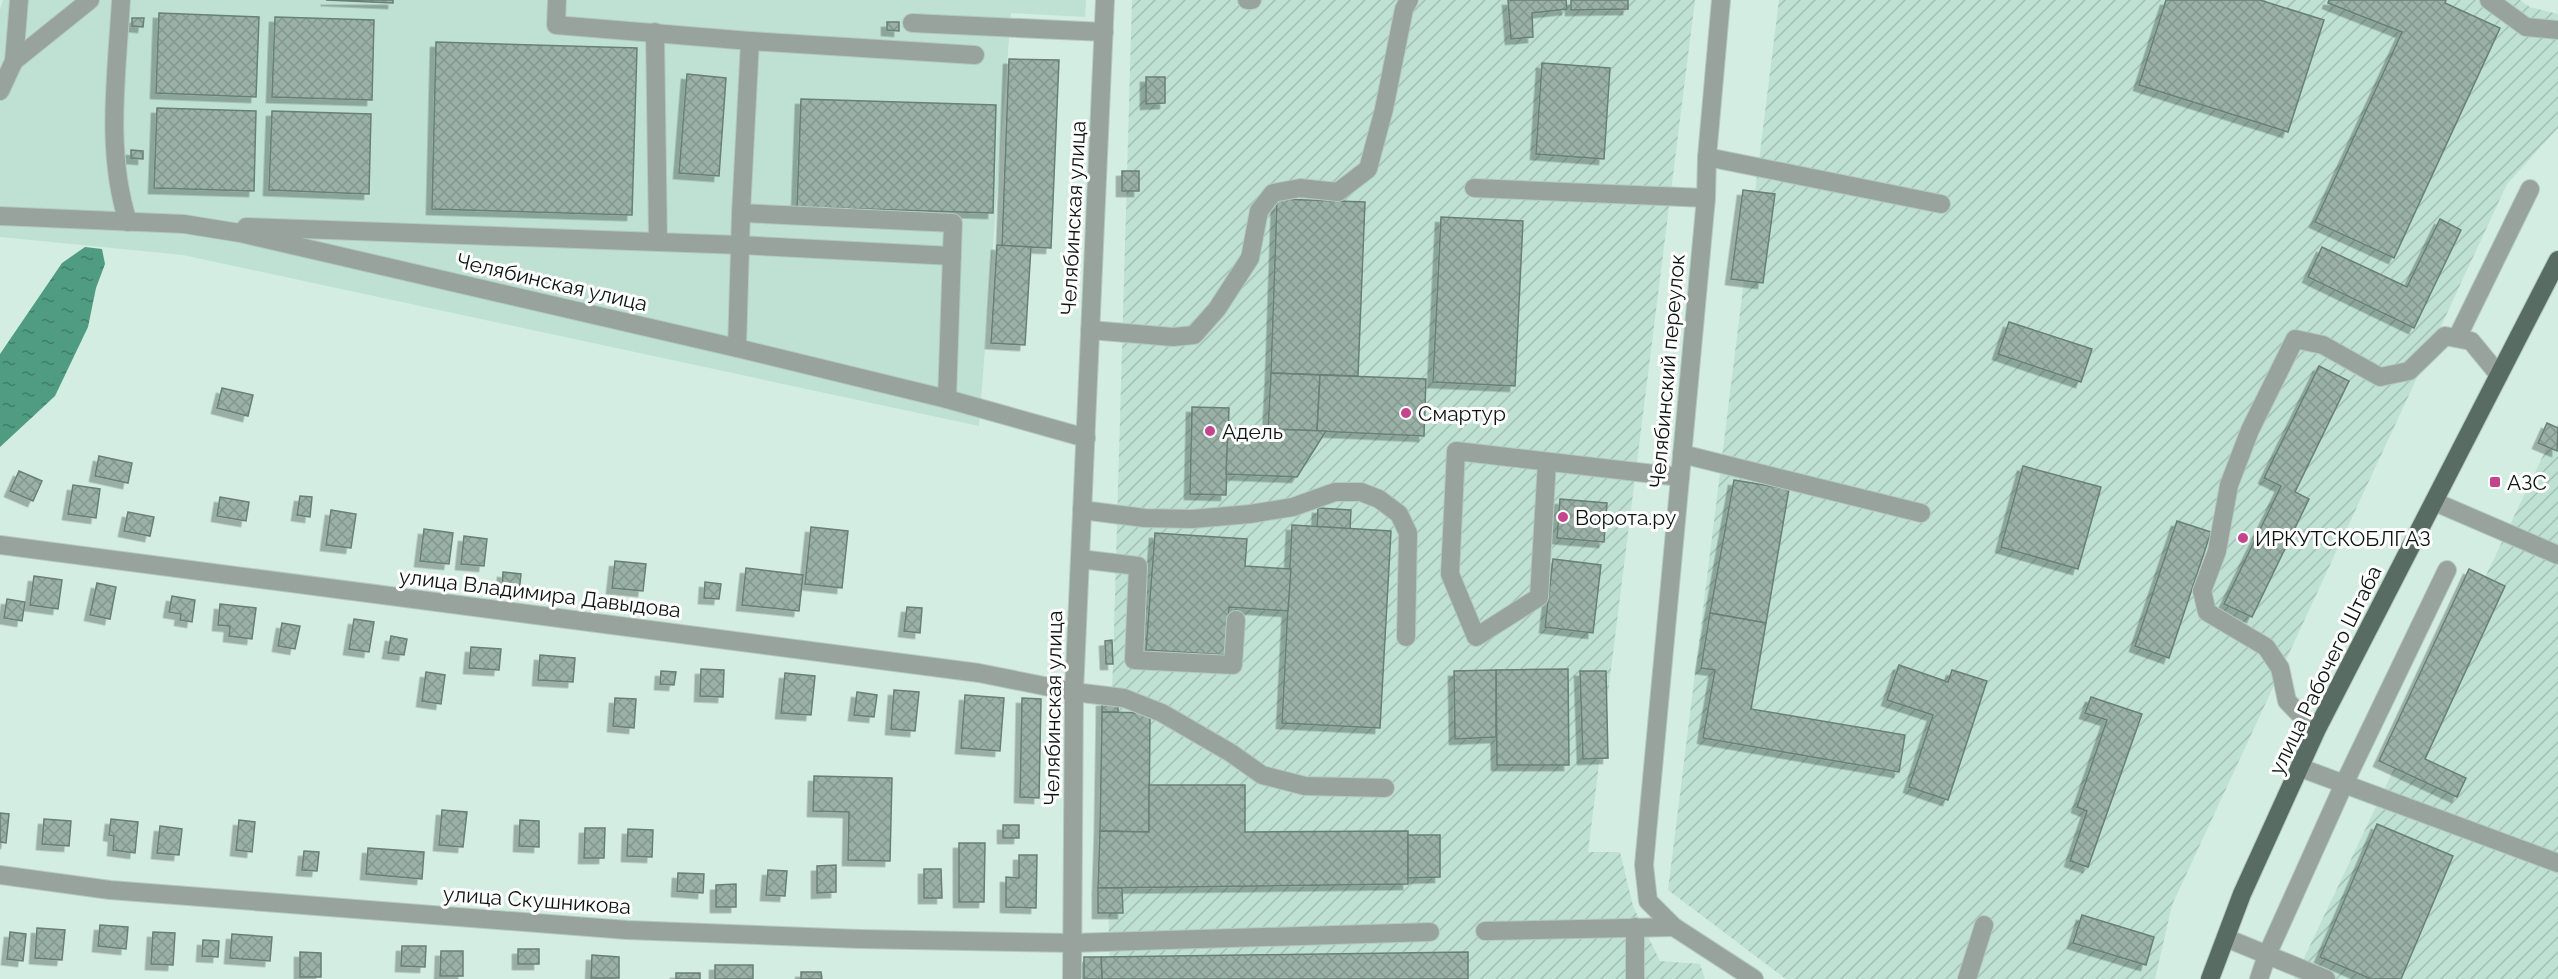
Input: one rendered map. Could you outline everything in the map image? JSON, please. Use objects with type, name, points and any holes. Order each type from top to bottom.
[{"type":"main road","name":"улица Рабочего Штаба","points":[[2210,979],[2242,894],[2316,731],[2558,260]]},
{"type":"street","points":[[0,91],[14,61],[19,0]]},
{"type":"street","points":[[14,61],[87,0]]},
{"type":"street","points":[[122,0],[114,139],[116,174],[128,222]]},
{"type":"street","points":[[557,0],[556,25],[975,55]]},
{"type":"street","name":"Челябинская улица","points":[[1072,979],[1074,692],[1106,0]]},
{"type":"street","points":[[1247,0],[1252,0]]},
{"type":"street","points":[[1090,330],[1173,337],[1194,335],[1216,309],[1250,258],[1259,211],[1273,193],[1300,188],[1338,192],[1368,169],[1384,109],[1404,9],[1409,0]]},
{"type":"street","name":"Челябинский переулок","points":[[1721,0],[1707,157],[1706,198],[1644,865],[1648,901],[1674,927],[1754,979]]},
{"type":"street","points":[[2489,0],[2526,27],[2558,30]]},
{"type":"street","points":[[912,23],[1104,32]]},
{"type":"street","points":[[655,32],[658,242]]},
{"type":"street","points":[[737,348],[750,40]]},
{"type":"street","points":[[1707,157],[1941,204]]},
{"type":"street","points":[[1474,188],[1706,198]]},
{"type":"street","points":[[2457,338],[2529,189]]},
{"type":"street","points":[[741,213],[953,223],[946,399]]},
{"type":"street","name":"Челябинская улица","points":[[0,216],[184,224],[240,233],[737,348],[946,399],[1086,438]]},
{"type":"street","points":[[184,224],[740,245],[952,256]]},
{"type":"street","points":[[2316,731],[2287,701],[2280,668],[2266,647],[2207,612],[2202,591],[2217,551],[2229,485],[2250,430],[2295,339],[2323,345],[2380,377],[2409,370],[2445,336],[2457,338],[2471,341],[2499,375]]},
{"type":"street","points":[[1547,462],[1539,597],[1476,637],[1450,574],[1456,451],[1680,477]]},
{"type":"street","points":[[1682,454],[1921,513]]},
{"type":"street","points":[[1082,510],[1145,518],[1192,519],[1250,514],[1293,507],[1335,492],[1361,492],[1379,499],[1399,514],[1408,533],[1406,637]]},
{"type":"street","points":[[2435,502],[2558,555]]},
{"type":"street","name":"улица Владимира Давыдова","points":[[0,545],[979,673],[1074,692],[1124,698],[1162,713],[1231,753],[1262,775],[1305,786],[1385,788]]},
{"type":"street","points":[[1080,559],[1138,566],[1134,660],[1233,665],[1236,620]]},
{"type":"street","points":[[2259,979],[2267,955],[2344,783],[2447,570]]},
{"type":"street","points":[[2301,768],[2558,863]]},
{"type":"street","name":"улица Скушникова","points":[[0,875],[110,890],[627,930],[860,939],[1072,943],[1430,932]]},
{"type":"street","points":[[1967,979],[1984,925]]},
{"type":"street","points":[[1635,927],[1635,979]]},
{"type":"street","points":[[1485,931],[1674,927]]},
{"type":"street","points":[[2226,938],[2326,979]]},
{"type":"shaded area","points":[[3,0],[1086,0],[1085,17],[1011,13],[979,426],[183,255],[0,237],[0,9]]},
{"type":"shaded area","points":[[1132,0],[1695,0],[1588,852],[1620,852],[1633,906],[1660,961],[1700,964],[1705,979],[1110,979],[1106,813],[1113,664]]},
{"type":"shaded area","points":[[1779,0],[2520,0],[2530,7],[2558,14],[2558,128],[2507,184],[2172,905],[2155,979],[1786,979],[1668,890]]},
{"type":"shaded area","points":[[2558,424],[2558,979],[2294,979]]},
{"type":"water","points":[[85,247],[102,249],[105,264],[96,288],[88,327],[55,396],[0,447],[0,354],[62,263]]},
{"type":"building","points":[[326,0],[393,0],[393,3]]},
{"type":"building","points":[[1508,0],[1566,0],[1567,9],[1532,13],[1533,37],[1511,39]]},
{"type":"building","points":[[1571,0],[1628,0],[1628,9],[1571,10]]},
{"type":"building","points":[[2166,0],[2260,0],[2324,20],[2288,132],[2139,85]]},
{"type":"building","points":[[2329,0],[2446,0],[2445,3],[2500,28],[2394,258],[2315,222],[2402,32],[2328,3]]},
{"type":"building","points":[[159,13],[259,17],[256,97],[156,93]]},
{"type":"building","points":[[275,17],[374,20],[372,100],[272,97]]},
{"type":"building","points":[[132,18],[144,18],[143,27],[132,26]]},
{"type":"building","points":[[887,22],[899,22],[899,31],[887,30]]},
{"type":"building","points":[[436,42],[637,48],[632,215],[432,209]]},
{"type":"building","points":[[1009,59],[1059,60],[1051,248],[1002,246]]},
{"type":"building","points":[[1542,63],[1610,68],[1604,159],[1536,154]]},
{"type":"building","points":[[687,74],[726,78],[719,176],[679,173]]},
{"type":"building","points":[[1146,77],[1165,77],[1165,103],[1146,104]]},
{"type":"building","points":[[801,99],[996,105],[993,213],[797,207]]},
{"type":"building","points":[[157,108],[256,111],[254,191],[154,188]]},
{"type":"building","points":[[272,111],[371,114],[369,194],[269,190]]},
{"type":"building","points":[[131,150],[143,151],[143,159],[131,158]]},
{"type":"building","points":[[1122,171],[1139,171],[1139,191],[1122,191]]},
{"type":"building","points":[[1743,190],[1775,194],[1763,283],[1731,279]]},
{"type":"building","points":[[1277,199],[1365,202],[1358,376],[1271,373]]},
{"type":"building","points":[[1441,217],[1523,221],[1515,386],[1433,382]]},
{"type":"building","points":[[2440,219],[2461,230],[2414,328],[2308,277],[2322,247],[2407,287]]},
{"type":"building","points":[[997,245],[1031,247],[1025,345],[991,343]]},
{"type":"building","points":[[2009,322],[2092,349],[2081,382],[1998,354]]},
{"type":"building","points":[[2319,366],[2349,381],[2295,492],[2309,499],[2252,617],[2224,604],[2281,486],[2264,478]]},
{"type":"building","points":[[1271,373],[1320,375],[1317,431],[1268,429]]},
{"type":"building","points":[[1320,375],[1426,379],[1424,436],[1317,431]]},
{"type":"building","points":[[222,388],[253,395],[248,416],[217,408]]},
{"type":"building","points":[[1192,407],[1229,408],[1226,495],[1190,494]]},
{"type":"building","points":[[2547,423],[2558,428],[2557,451],[2538,443]]},
{"type":"building","points":[[1228,428],[1326,431],[1297,477],[1226,474]]},
{"type":"building","points":[[99,456],[132,463],[128,483],[95,476]]},
{"type":"building","points":[[2023,466],[2101,487],[2078,569],[2001,547]]},
{"type":"building","points":[[19,471],[42,481],[33,501],[10,491]]},
{"type":"building","points":[[1734,480],[1789,489],[1766,623],[1710,613]]},
{"type":"building","points":[[73,485],[100,489],[96,518],[68,514]]},
{"type":"building","points":[[300,496],[312,497],[310,517],[297,515]]},
{"type":"building","points":[[220,497],[249,502],[246,521],[217,516]]},
{"type":"building","points":[[1560,499],[1607,503],[1604,542],[1557,538]]},
{"type":"building","points":[[1318,508],[1351,510],[1350,529],[1317,527]]},
{"type":"building","points":[[331,510],[356,514],[351,548],[326,545]]},
{"type":"building","points":[[128,512],[154,517],[150,536],[124,531]]},
{"type":"building","points":[[2177,521],[2211,532],[2169,658],[2135,646]]},
{"type":"building","points":[[1292,525],[1391,531],[1380,728],[1282,723]]},
{"type":"building","points":[[811,527],[848,531],[842,588],[805,584]]},
{"type":"building","points":[[424,529],[453,533],[449,564],[420,561]]},
{"type":"building","points":[[1155,533],[1247,539],[1245,566],[1291,569],[1288,611],[1229,607],[1226,655],[1146,650]]},
{"type":"building","points":[[464,536],[487,539],[484,566],[461,564]]},
{"type":"building","points":[[1553,559],[1601,565],[1593,633],[1545,627]]},
{"type":"building","points":[[615,561],[646,564],[643,591],[612,588]]},
{"type":"building","points":[[746,568],[803,575],[799,611],[742,605]]},
{"type":"building","points":[[2469,569],[2505,586],[2425,759],[2466,778],[2457,797],[2379,761]]},
{"type":"building","points":[[503,572],[521,574],[519,592],[502,590]]},
{"type":"building","points":[[34,576],[62,580],[58,609],[30,605]]},
{"type":"building","points":[[705,582],[721,584],[719,599],[704,598]]},
{"type":"building","points":[[97,583],[116,587],[110,619],[90,615]]},
{"type":"building","points":[[172,596],[195,600],[192,622],[180,620],[181,614],[169,612]]},
{"type":"building","points":[[7,599],[25,602],[22,621],[4,618]]},
{"type":"building","points":[[220,604],[256,608],[252,639],[229,636],[230,626],[218,625]]},
{"type":"building","points":[[907,607],[922,608],[920,633],[904,631]]},
{"type":"building","points":[[1710,613],[1766,623],[1751,709],[1905,735],[1899,772],[1703,738],[1715,670],[1701,668]]},
{"type":"building","points":[[354,619],[374,622],[369,652],[349,649]]},
{"type":"building","points":[[282,623],[300,626],[295,649],[278,646]]},
{"type":"building","points":[[391,636],[407,639],[404,655],[388,653]]},
{"type":"building","points":[[1112,640],[1113,664],[1106,664],[1105,641]]},
{"type":"building","points":[[471,647],[501,649],[499,670],[469,668]]},
{"type":"building","points":[[540,655],[575,658],[573,682],[538,680]]},
{"type":"building","points":[[1899,665],[1948,682],[1952,670],[1987,681],[1948,800],[1909,787],[1933,715],[1887,700]]},
{"type":"building","points":[[701,669],[724,670],[723,697],[700,696]]},
{"type":"building","points":[[1568,669],[1569,765],[1497,765],[1496,670]]},
{"type":"building","points":[[1496,670],[1496,737],[1455,739],[1454,671]]},
{"type":"building","points":[[661,671],[676,672],[674,685],[660,684]]},
{"type":"building","points":[[1580,671],[1606,671],[1608,758],[1583,759]]},
{"type":"building","points":[[426,672],[445,675],[441,704],[422,701]]},
{"type":"building","points":[[785,673],[815,676],[811,715],[781,713]]},
{"type":"building","points":[[894,690],[919,692],[915,731],[891,729]]},
{"type":"building","points":[[857,692],[877,695],[874,717],[854,715]]},
{"type":"building","points":[[965,695],[1004,698],[1000,751],[961,748]]},
{"type":"building","points":[[2091,697],[2142,714],[2088,867],[2070,861],[2087,811],[2077,807],[2107,720],[2085,713]]},
{"type":"building","points":[[615,698],[636,699],[634,728],[613,726]]},
{"type":"building","points":[[1022,698],[1041,699],[1039,798],[1020,797]]},
{"type":"building","points":[[1102,701],[1118,701],[1118,712],[1102,712]]},
{"type":"building","points":[[1102,712],[1150,713],[1149,832],[1100,831]]},
{"type":"building","points":[[814,776],[892,778],[890,861],[848,860],[849,812],[813,811]]},
{"type":"building","points":[[1149,785],[1245,785],[1245,832],[1408,831],[1408,884],[1098,888],[1100,831],[1149,832]]},
{"type":"building","points":[[442,810],[467,812],[463,847],[439,845]]},
{"type":"building","points":[[0,813],[9,814],[6,843],[0,842]]},
{"type":"building","points":[[44,819],[71,821],[69,846],[42,844]]},
{"type":"building","points":[[111,819],[138,822],[135,853],[113,850],[114,836],[109,835]]},
{"type":"building","points":[[239,820],[255,822],[252,852],[236,850]]},
{"type":"building","points":[[520,820],[539,821],[539,847],[519,846]]},
{"type":"building","points":[[2377,824],[2453,856],[2401,979],[2371,979],[2320,957]]},
{"type":"building","points":[[1003,825],[1019,825],[1019,838],[1003,838]]},
{"type":"building","points":[[160,826],[182,829],[179,855],[157,853]]},
{"type":"building","points":[[585,828],[605,828],[604,858],[584,858]]},
{"type":"building","points":[[628,829],[653,830],[652,857],[627,856]]},
{"type":"building","points":[[1408,835],[1440,835],[1440,877],[1408,878]]},
{"type":"building","points":[[959,843],[985,843],[984,902],[959,902]]},
{"type":"building","points":[[368,848],[424,852],[422,879],[366,874]]},
{"type":"building","points":[[304,851],[319,852],[317,871],[302,870]]},
{"type":"building","points":[[1019,855],[1037,855],[1036,908],[1006,907],[1006,877],[1019,878]]},
{"type":"building","points":[[836,865],[836,892],[817,893],[817,866]]},
{"type":"building","points":[[924,869],[941,869],[942,898],[924,898]]},
{"type":"building","points":[[768,870],[787,871],[785,896],[766,895]]},
{"type":"building","points":[[678,873],[704,874],[703,893],[677,891]]},
{"type":"building","points":[[736,884],[736,907],[716,907],[716,885]]},
{"type":"building","points":[[1098,888],[1122,888],[1123,913],[1098,913]]},
{"type":"building","points":[[2082,915],[2154,937],[2146,965],[2073,943]]},
{"type":"building","points":[[100,925],[128,927],[126,949],[98,946]]},
{"type":"building","points":[[37,928],[65,930],[62,960],[35,958]]},
{"type":"building","points":[[10,932],[26,934],[23,961],[7,959]]},
{"type":"building","points":[[153,932],[175,933],[173,965],[151,964]]},
{"type":"building","points":[[232,934],[272,937],[270,961],[230,958]]},
{"type":"building","points":[[203,940],[219,941],[218,957],[202,956]]},
{"type":"building","points":[[402,946],[426,946],[425,967],[401,966]]},
{"type":"building","points":[[518,949],[539,949],[539,964],[518,964]]},
{"type":"building","points":[[441,951],[463,951],[463,976],[440,976]]},
{"type":"building","points":[[300,952],[321,953],[321,977],[300,977]]},
{"type":"building","points":[[1468,952],[1468,979],[1102,979],[1101,957]]},
{"type":"building","points":[[592,955],[619,957],[619,978],[591,978]]},
{"type":"building","points":[[1084,957],[1101,957],[1102,979],[1084,979]]},
{"type":"building","points":[[715,965],[753,965],[753,979],[715,979]]},
{"type":"building","points":[[801,972],[821,972],[822,979],[801,979]]},
{"type":"building","points":[[676,973],[700,973],[700,979],[676,979]]},
{"type":"place","name":"Смартур","points":[[1406,413]]},
{"type":"place","name":"Адель","points":[[1210,431]]},
{"type":"place","name":"АЗС","points":[[2495,482]]},
{"type":"place","name":"Ворота.ру","points":[[1563,517]]},
{"type":"place","name":"ИРКУТСКОБЛГАЗ","points":[[2243,538]]}]
